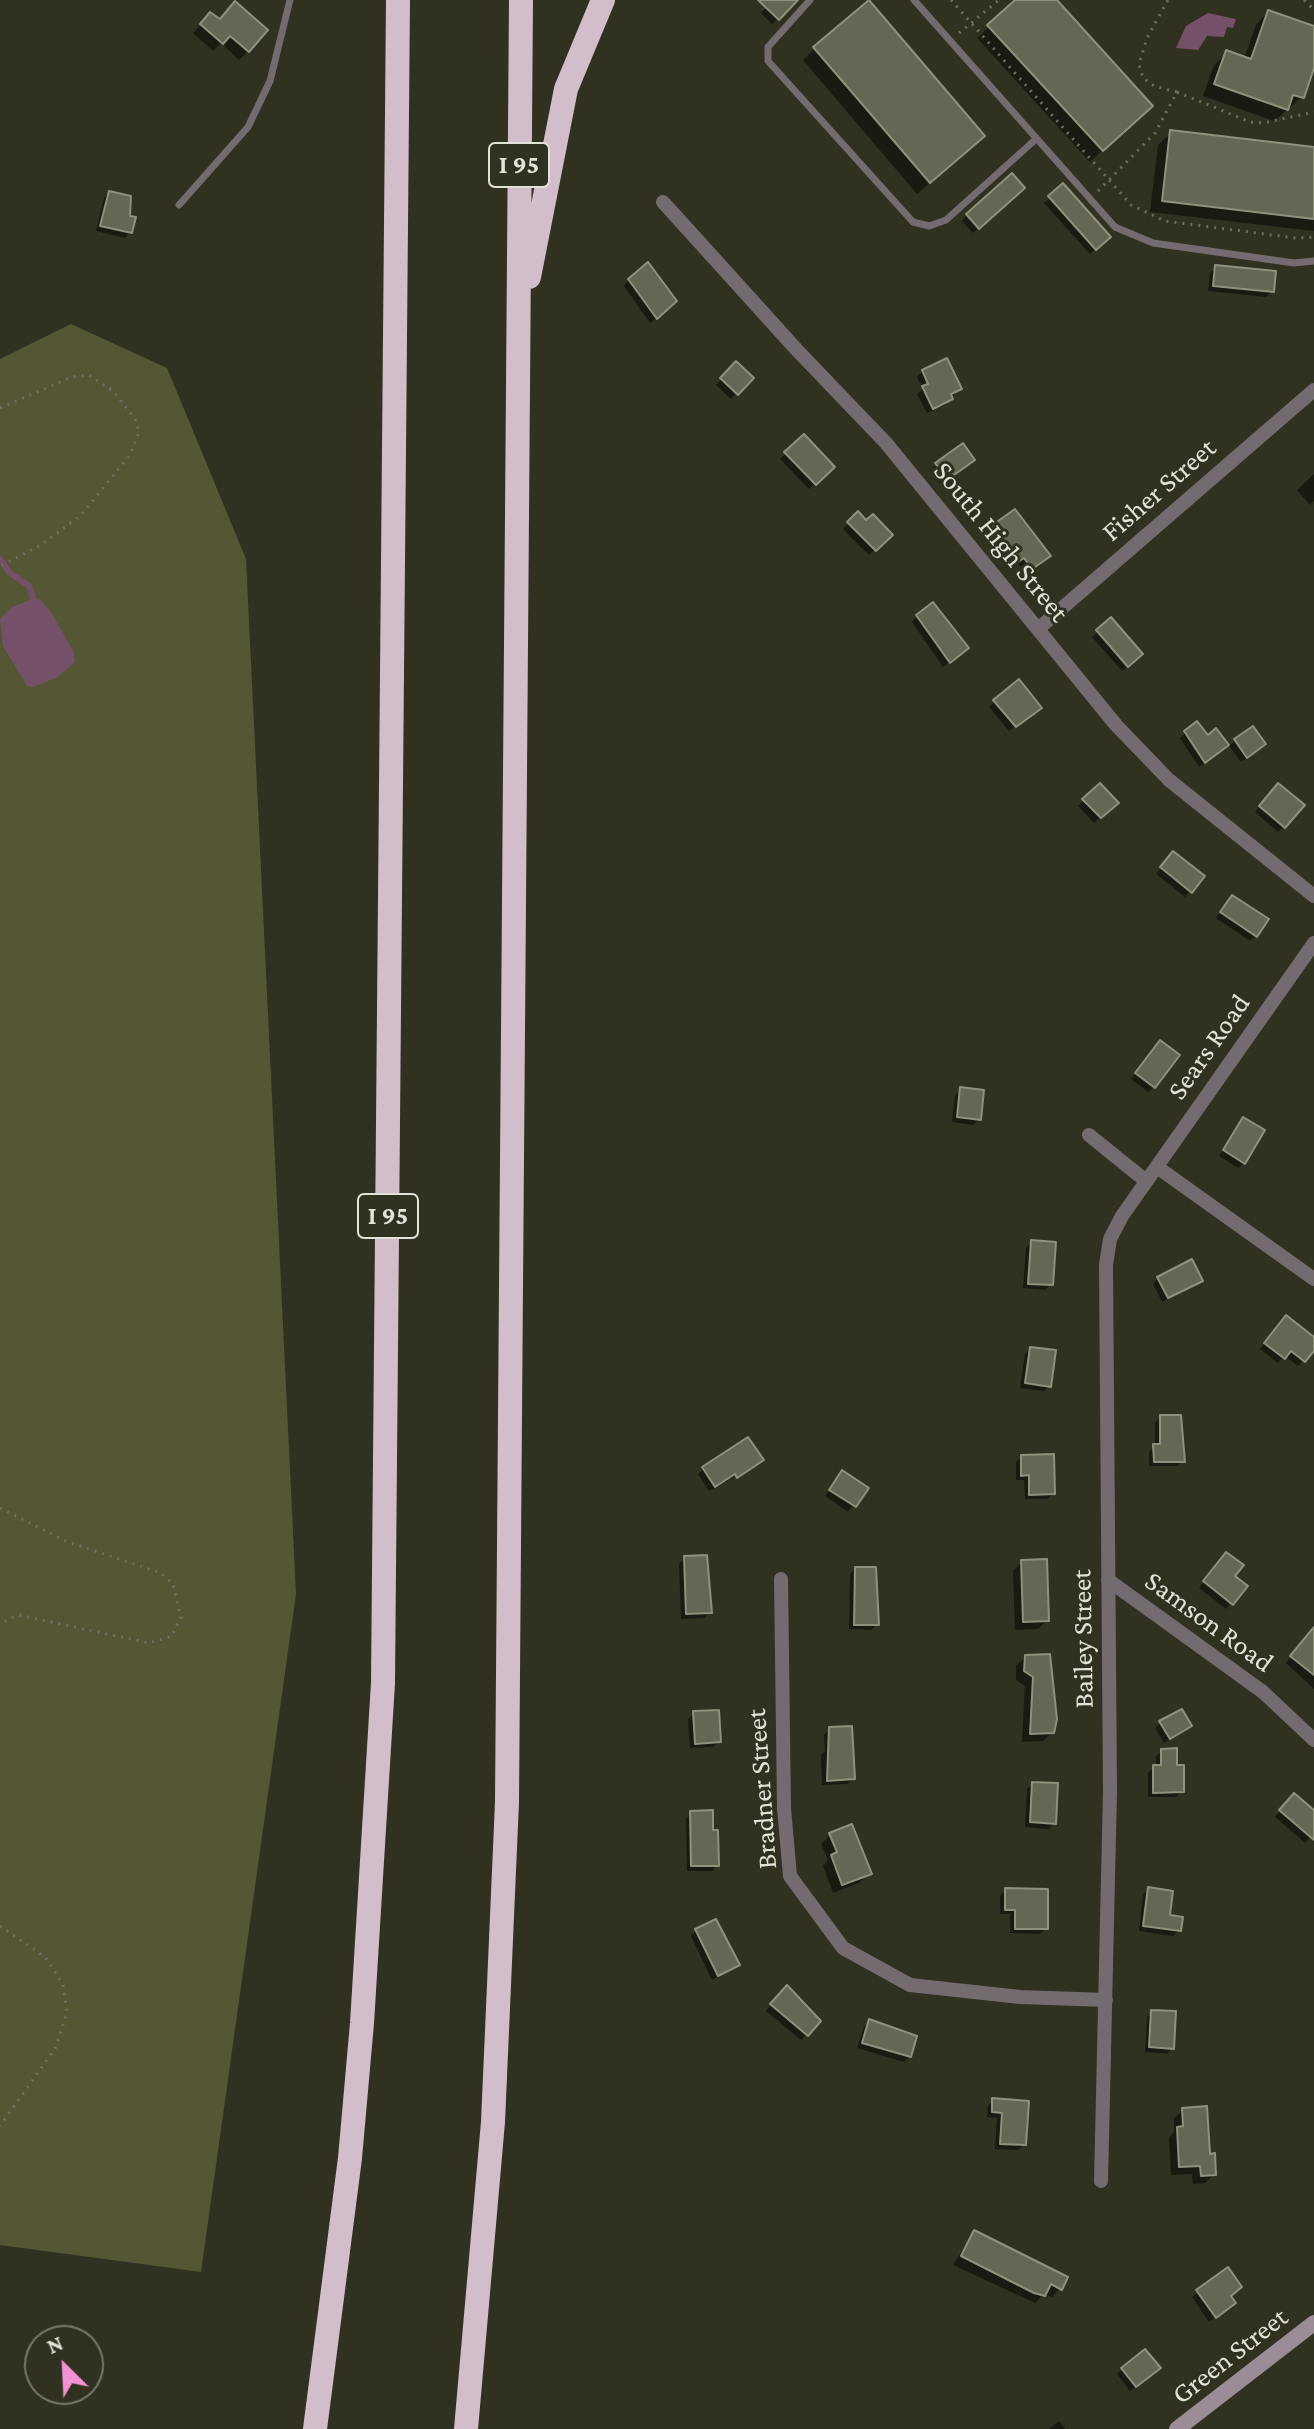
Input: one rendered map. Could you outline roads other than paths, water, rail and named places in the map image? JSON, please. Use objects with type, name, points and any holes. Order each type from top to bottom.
[{"type":"highway","name":"I 95","points":[[466,2429],[493,2122],[507,1802],[521,0]]},
{"type":"highway","points":[[518,331],[561,106],[576,60],[603,0]]},
{"type":"highway","name":"I 95","points":[[315,2429],[359,2063],[373,1887],[383,1683],[398,1]]},
{"type":"main road","name":"Green Street","points":[[1177,2429],[1314,2323]]},
{"type":"street","name":"South High Street","points":[[663,202],[886,443],[1116,725],[1169,780],[1314,896]]},
{"type":"street","name":"Fisher Street","points":[[1038,629],[1314,390]]},
{"type":"street","name":"Sears Road","points":[[1146,1181],[1314,943]]},
{"type":"street","points":[[1089,1135],[1146,1181]]},
{"type":"street","points":[[1157,1167],[1314,1279]]},
{"type":"street","name":"Bailey Street","points":[[1101,2181],[1110,1792],[1111,1592],[1108,1580],[1106,1265],[1110,1239],[1146,1181]]},
{"type":"street","name":"Bradner Street","points":[[781,1579],[784,1808],[790,1876],[843,1948],[910,1985],[1020,1997],[1106,2000]]},
{"type":"street","name":"Samson Road","points":[[1108,1580],[1263,1692],[1314,1740]]},
{"type":"lane","points":[[179,205],[248,127],[270,81],[290,0]]},
{"type":"lane","points":[[810,0],[768,47],[768,61],[913,222],[929,226],[946,220],[1036,139]]},
{"type":"lane","points":[[914,0],[1115,227],[1153,243],[1294,263],[1314,261]]},
{"type":"waterway","points":[[0,559],[10,573],[29,586],[33,598]]}]
